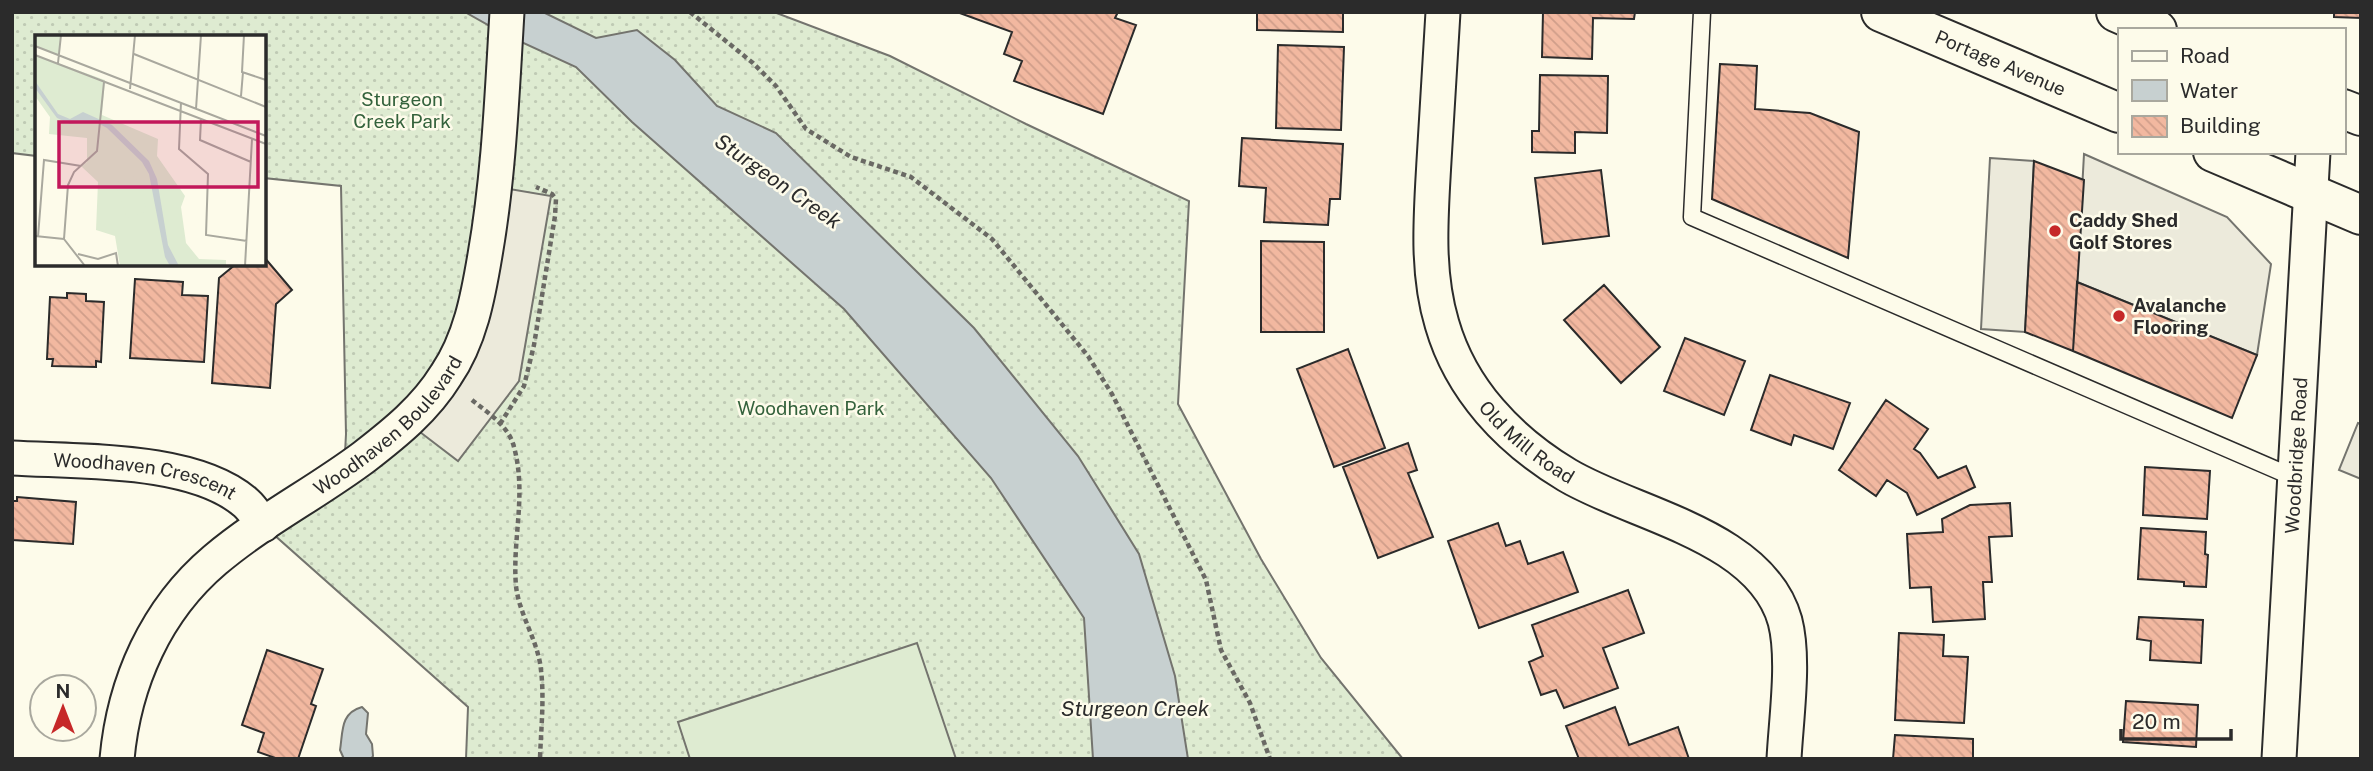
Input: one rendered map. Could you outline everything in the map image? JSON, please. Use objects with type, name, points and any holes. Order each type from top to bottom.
[{"type":"highway","name":"Portage Avenue","points":[[1881,12],[2118,113]]},
{"type":"highway","points":[[2116,12],[2152,28]]},
{"type":"highway","points":[[2345,109],[2361,116]]},
{"type":"highway","points":[[2218,154],[2361,215]]},
{"type":"street","name":"Woodhaven Boulevard","points":[[117,759],[128,696],[149,641],[164,615],[184,590],[215,560],[344,472],[401,428],[446,376],[461,348],[478,295],[493,210],[507,12]]},
{"type":"street","name":"Old Mill Road","points":[[1443,12],[1431,225],[1433,278],[1442,324],[1463,375],[1489,412],[1524,447],[1569,477],[1714,543],[1750,566],[1772,593],[1785,621],[1789,659],[1784,759]]},
{"type":"street","name":"Woodbridge Road","points":[[2279,759],[2313,154]]},
{"type":"street","name":"Woodhaven Crescent","points":[[12,458],[127,465],[187,474],[214,484],[247,504],[263,525]]},
{"type":"lane","points":[[1702,12],[1692,217],[2295,478]]},
{"type":"path","points":[[690,12],[753,63],[776,86],[806,129],[851,157],[911,177],[992,239],[1088,356],[1112,394],[1206,580],[1221,650],[1250,703],[1270,759]]},
{"type":"path","points":[[499,424],[524,386],[534,345],[555,216],[556,199],[552,194],[536,187]]},
{"type":"path","points":[[446,376],[506,429],[514,445],[520,496],[516,584],[539,660],[543,689],[540,759]]},
{"type":"green space","name":"Woodhaven Park","points":[[12,12],[774,12],[890,56],[1189,201],[1178,404],[1261,559],[1321,658],[1403,759],[466,759],[468,707],[263,525],[344,472],[346,434],[341,186],[266,178],[266,35],[35,35],[35,156],[12,153]]},
{"type":"green space","points":[[917,643],[956,759],[690,759],[678,722]]},
{"type":"shaded area","points":[[2084,154],[2227,217],[2271,264],[2257,355],[2077,282]]},
{"type":"shaded area","points":[[1990,158],[2034,161],[2025,332],[1981,329]]},
{"type":"shaded area","points":[[503,188],[551,196],[519,381],[458,461],[416,429]]},
{"type":"shaded area","points":[[2358,423],[2361,424],[2361,479],[2339,470]]},
{"type":"water","name":"Sturgeon Creek","points":[[465,12],[543,12],[596,38],[637,30],[675,60],[717,106],[776,133],[974,328],[1078,456],[1139,554],[1175,676],[1188,759],[1093,759],[1084,618],[991,478],[844,309],[632,122],[576,67],[506,35]]},
{"type":"water","points":[[362,707],[368,713],[366,734],[372,744],[373,756],[371,759],[344,759],[340,750],[346,718]]},
{"type":"building","points":[[957,12],[1118,12],[1115,18],[1136,25],[1103,114],[1014,81],[1022,61],[1004,54],[1012,32]]},
{"type":"building","points":[[1257,12],[1343,12],[1343,32],[1257,30]]},
{"type":"building","points":[[1543,12],[1635,12],[1634,19],[1593,18],[1592,59],[1542,57]]},
{"type":"building","points":[[2334,12],[2361,12],[2361,18],[2334,17]]},
{"type":"building","points":[[1278,45],[1344,47],[1341,130],[1276,128]]},
{"type":"building","points":[[1720,64],[1757,66],[1755,109],[1810,113],[1859,132],[1848,258],[1712,199]]},
{"type":"building","points":[[1540,75],[1608,76],[1607,133],[1575,132],[1575,153],[1532,152],[1532,131],[1539,131]]},
{"type":"building","points":[[1242,138],[1343,144],[1340,199],[1330,199],[1328,225],[1264,222],[1266,188],[1239,186]]},
{"type":"building","name":"Caddy Shed Golf Stores","points":[[2034,161],[2084,180],[2073,351],[2025,332]]},
{"type":"building","points":[[1601,170],[1609,236],[1543,244],[1535,178]]},
{"type":"building","points":[[1261,241],[1324,242],[1324,332],[1261,332]]},
{"type":"building","points":[[266,259],[292,290],[276,304],[270,388],[212,383],[219,278],[234,266],[266,266]]},
{"type":"building","points":[[135,279],[183,282],[182,295],[208,296],[204,362],[130,358]]},
{"type":"building","name":"Avalanche Flooring","points":[[2077,282],[2257,355],[2232,418],[2073,351]]},
{"type":"building","points":[[1604,285],[1660,347],[1621,383],[1564,320]]},
{"type":"building","points":[[67,293],[86,294],[86,301],[104,302],[101,362],[96,361],[96,367],[52,366],[53,359],[47,359],[50,297],[67,298]]},
{"type":"building","points":[[1685,338],[1745,361],[1724,415],[1664,391]]},
{"type":"building","points":[[1348,349],[1385,448],[1334,467],[1297,369]]},
{"type":"building","points":[[1770,375],[1850,403],[1833,449],[1794,435],[1791,445],[1751,430]]},
{"type":"building","points":[[1886,400],[1928,429],[1914,449],[1938,478],[1966,466],[1975,487],[1917,515],[1907,493],[1887,480],[1876,496],[1839,470]]},
{"type":"building","points":[[1408,443],[1417,470],[1408,473],[1433,537],[1378,558],[1343,467]]},
{"type":"building","points":[[2145,467],[2210,471],[2207,519],[2143,515]]},
{"type":"building","points":[[17,497],[76,502],[73,544],[13,540],[12,501],[17,501]]},
{"type":"building","points":[[2010,503],[2012,536],[1989,537],[1992,582],[1983,582],[1985,619],[1933,622],[1931,587],[1910,588],[1907,534],[1943,532],[1942,519],[1970,505]]},
{"type":"building","points":[[1498,523],[1506,546],[1520,541],[1528,564],[1563,552],[1578,592],[1479,628],[1448,541]]},
{"type":"building","points":[[2141,528],[2206,532],[2206,587],[2184,586],[2184,582],[2138,579]]},
{"type":"building","points":[[1628,590],[1644,633],[1603,648],[1618,688],[1564,708],[1556,690],[1541,695],[1529,662],[1543,656],[1532,625]]},
{"type":"building","points":[[2139,617],[2203,620],[2201,663],[2150,660],[2151,641],[2137,639]]},
{"type":"building","points":[[1899,633],[1944,635],[1943,656],[1968,657],[1964,723],[1895,720]]},
{"type":"building","points":[[267,650],[323,669],[311,704],[316,706],[298,759],[278,759],[258,752],[264,733],[242,725]]},
{"type":"building","points":[[2126,701],[2198,705],[2196,747],[2123,742]]},
{"type":"building","points":[[1615,707],[1629,745],[1678,727],[1689,759],[1579,759],[1566,726]]},
{"type":"building","points":[[1895,735],[1973,739],[1973,759],[1893,759]]},
{"type":"place","name":"Caddy Shed Golf Stores","points":[[2055,231]]},
{"type":"place","name":"Avalanche Flooring","points":[[2119,316]]},
{"type":"park label","name":"Sturgeon Creek Park","points":[[402,110]]}]
